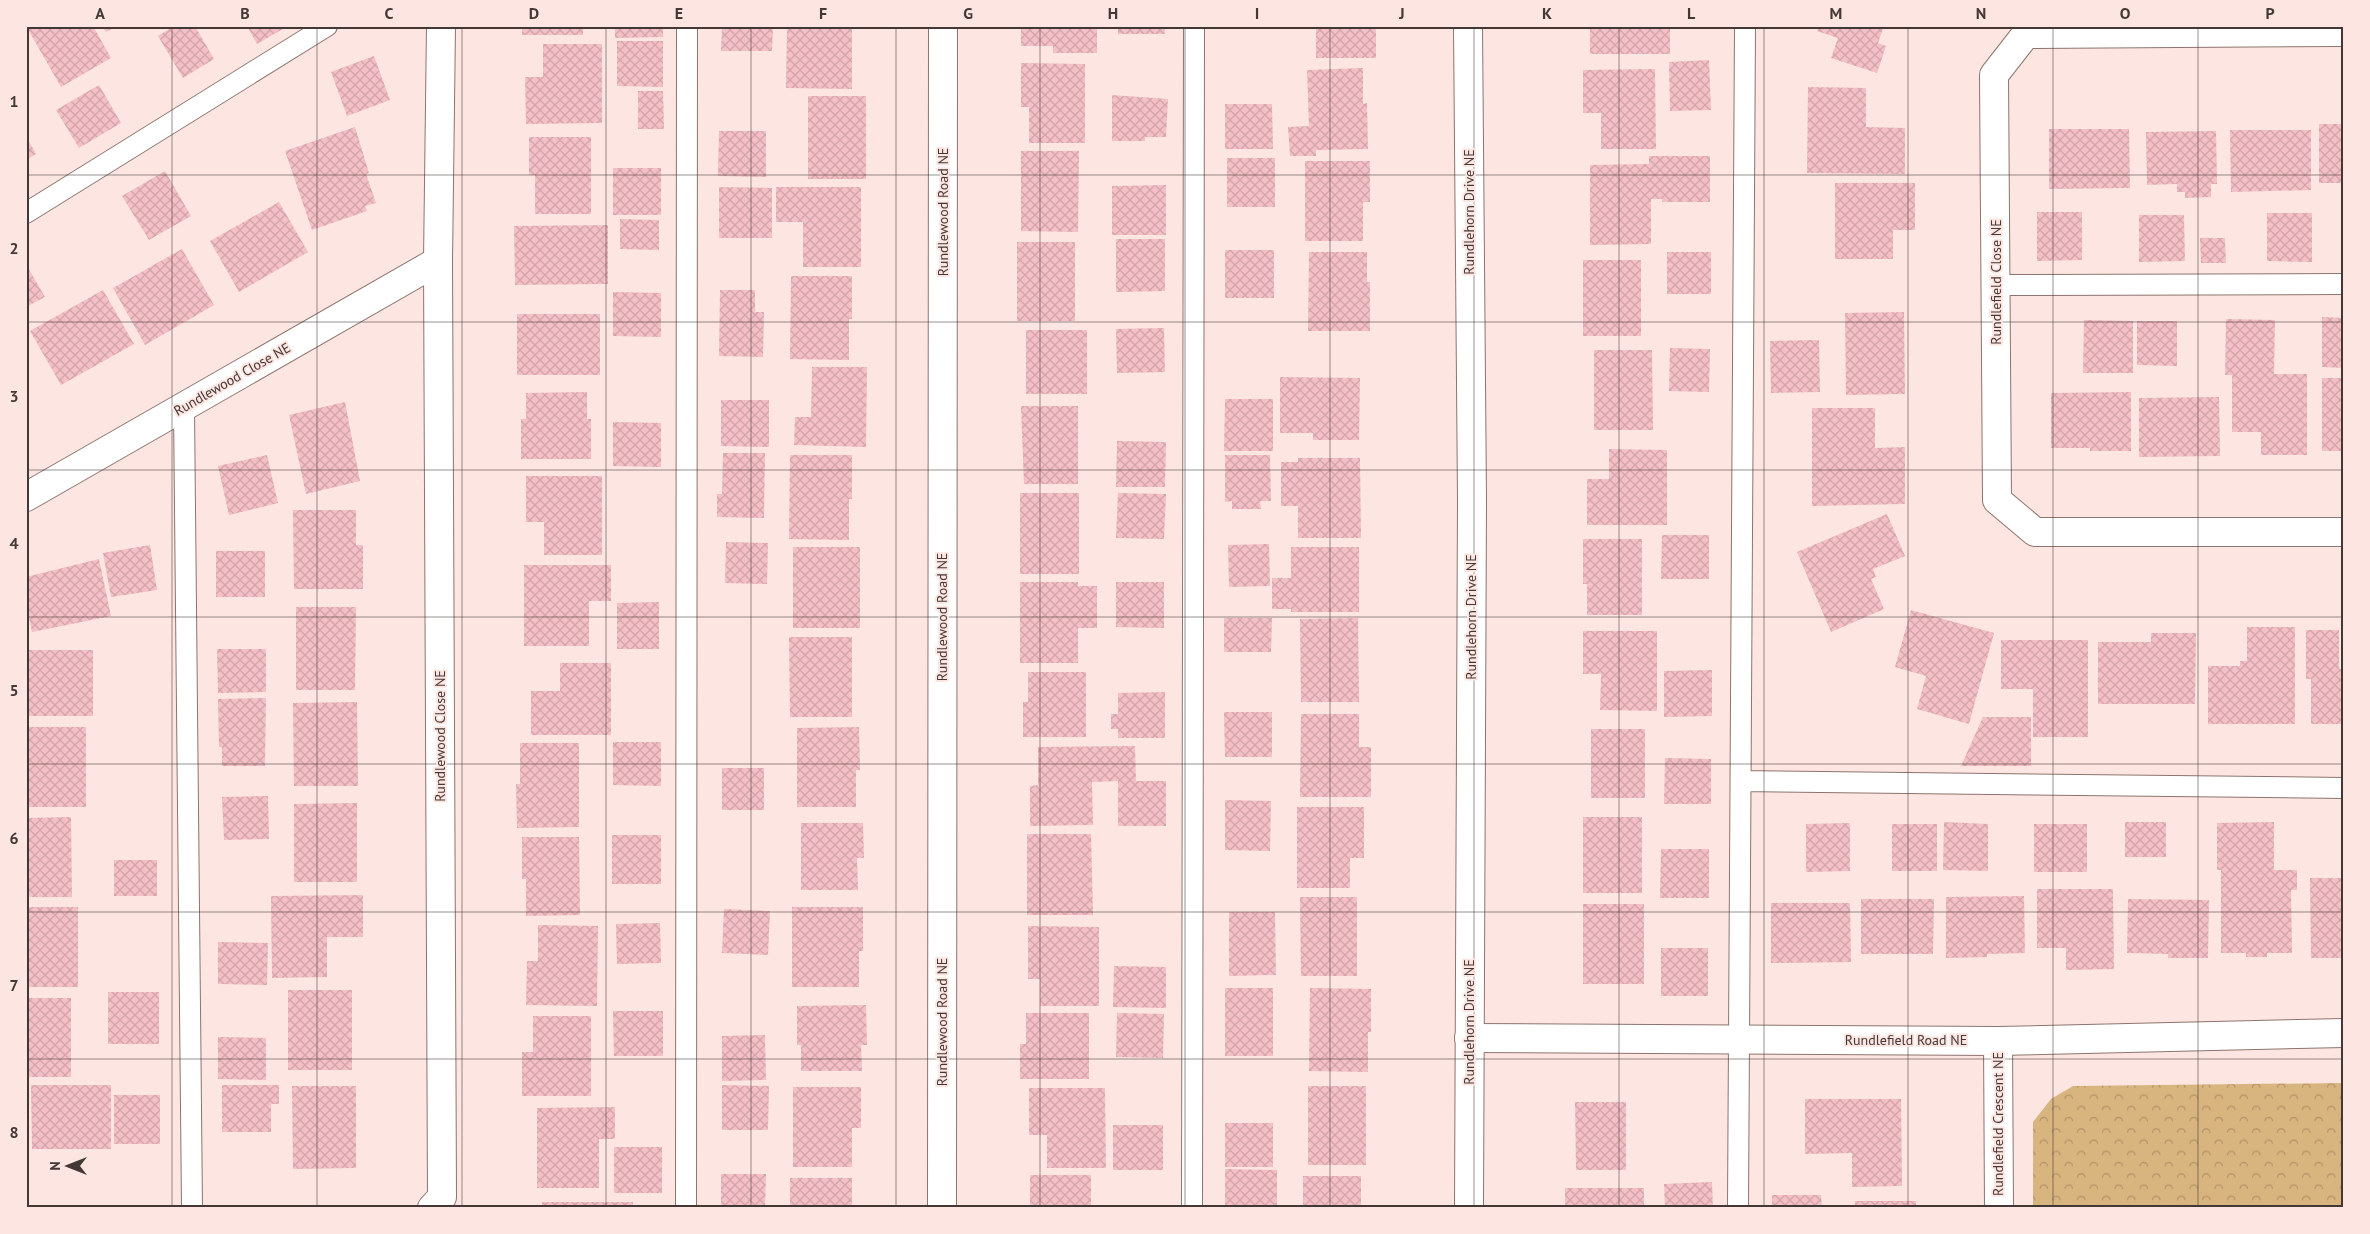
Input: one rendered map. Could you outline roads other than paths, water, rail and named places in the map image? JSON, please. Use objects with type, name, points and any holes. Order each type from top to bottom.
[{"type":"street","name":"Rundlewood Close NE","points":[[432,1208],[442,1197],[438,261],[441,26]]},
{"type":"street","name":"Rundlewood Road NE","points":[[942,1208],[943,26]]},
{"type":"street","name":"Rundlehorn Drive NE","points":[[1468,26],[1472,490],[1469,1208]]},
{"type":"street","name":"Rundlefield Close NE","points":[[2344,32],[2026,34],[1994,75],[1997,285],[1997,500],[2035,532],[2344,532]]},
{"type":"street","name":"Rundlewood Close NE","points":[[26,497],[438,261]]},
{"type":"street","name":"Rundlefield Road NE","points":[[1469,1038],[1998,1041],[2344,1033]]},
{"type":"street","name":"Rundlefield Crescent NE","points":[[1998,1041],[1998,1208]]},
{"type":"lane","points":[[26,213],[327,26]]},
{"type":"lane","points":[[686,1208],[687,26]]},
{"type":"lane","points":[[1192,1208],[1194,26]]},
{"type":"lane","points":[[1738,1208],[1737,1039],[1741,781],[1745,26]]},
{"type":"lane","points":[[1997,285],[2344,284]]},
{"type":"lane","points":[[184,408],[192,1208]]},
{"type":"lane","points":[[1741,781],[2344,788]]}]
